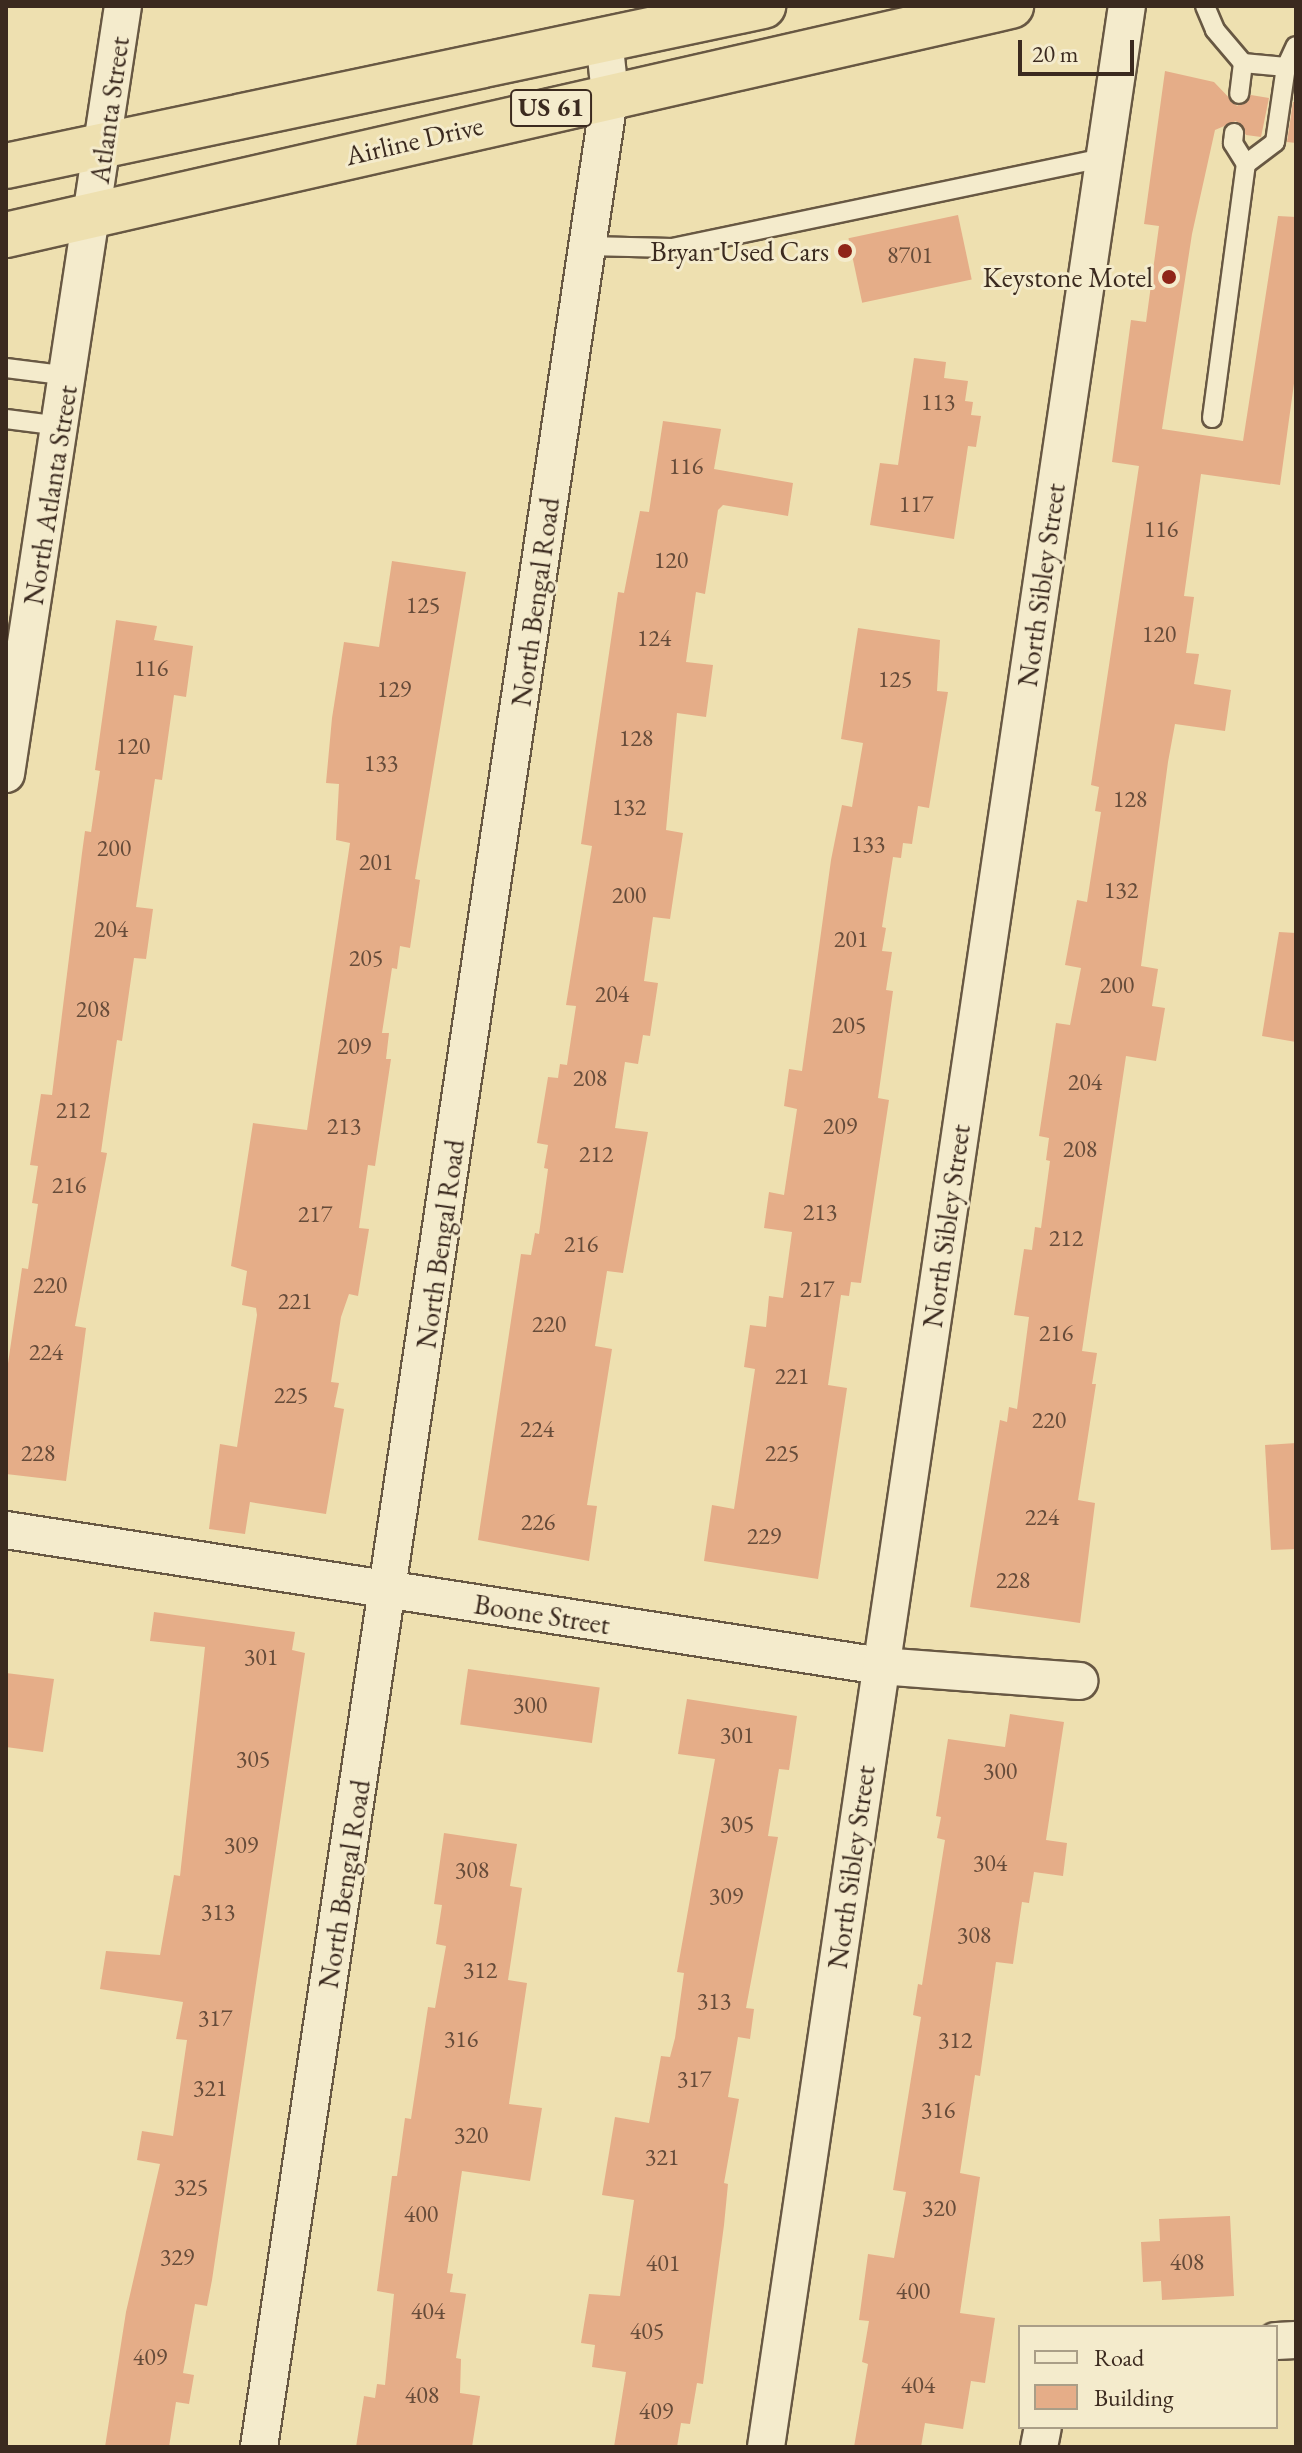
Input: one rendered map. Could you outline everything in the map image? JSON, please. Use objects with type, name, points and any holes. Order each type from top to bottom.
[{"type":"highway","name":"Airline Drive","points":[[6,166],[763,6]]},
{"type":"highway","name":"Airline Drive","points":[[6,235],[610,94],[1011,6]]},
{"type":"street","name":"Atlanta Street","points":[[94,215],[123,6]]},
{"type":"street","name":"North Sibley Street","points":[[766,2447],[1127,6]]},
{"type":"street","name":"North Bengal Road","points":[[259,2447],[610,94],[604,39]]},
{"type":"street","name":"North Atlanta Street","points":[[6,774],[94,215]]},
{"type":"street","name":"Boone Street","points":[[6,1530],[880,1666],[1079,1681]]},
{"type":"lane","points":[[1205,6],[1215,30],[1243,63],[1286,67]]},
{"type":"lane","points":[[1246,164],[1275,142],[1286,67],[1296,46]]},
{"type":"lane","points":[[1239,94],[1243,63]]},
{"type":"lane","points":[[1212,418],[1246,164],[1233,143],[1234,133]]},
{"type":"lane","points":[[587,246],[672,248],[1104,158]]},
{"type":"lane","points":[[6,368],[69,376]]},
{"type":"lane","points":[[6,419],[61,426]]},
{"type":"building","points":[[1165,71],[1214,82],[1237,106],[1251,95],[1269,98],[1261,137],[1246,135],[1236,121],[1215,130],[1192,234],[1162,429],[1243,441],[1278,216],[1296,217],[1296,369],[1280,485],[1201,474],[1184,596],[1194,597],[1186,653],[1199,654],[1194,684],[1231,690],[1225,731],[1175,724],[1168,762],[1141,966],[1158,969],[1152,1006],[1165,1008],[1156,1061],[1126,1056],[1082,1351],[1097,1353],[1092,1384],[1096,1384],[1078,1500],[1095,1503],[1080,1623],[970,1607],[1000,1420],[1007,1422],[1009,1407],[1017,1409],[1029,1317],[1014,1315],[1024,1249],[1032,1250],[1035,1227],[1041,1228],[1050,1161],[1046,1160],[1049,1138],[1039,1136],[1056,1023],[1070,1025],[1081,968],[1065,965],[1077,900],[1087,902],[1101,812],[1095,811],[1099,787],[1091,785],[1139,466],[1112,462],[1131,320],[1146,322],[1159,226],[1144,224]]},
{"type":"building","points":[[1293,102],[1296,102],[1296,143],[1287,142]]},
{"type":"building","points":[[958,215],[972,280],[862,303],[848,238]]},
{"type":"building","points":[[914,358],[946,362],[944,378],[968,381],[965,401],[973,402],[971,415],[981,416],[976,447],[968,446],[954,539],[870,525],[880,463],[898,465]]},
{"type":"building","points":[[663,421],[721,429],[714,469],[793,483],[788,516],[723,505],[718,510],[705,594],[696,592],[686,662],[713,665],[706,717],[677,713],[666,830],[683,833],[670,919],[653,917],[644,981],[658,983],[650,1036],[643,1035],[638,1064],[625,1062],[615,1128],[648,1132],[623,1273],[607,1271],[595,1346],[612,1349],[587,1505],[597,1506],[589,1561],[478,1540],[521,1254],[531,1255],[535,1233],[539,1234],[548,1169],[544,1168],[548,1145],[537,1143],[548,1077],[558,1078],[560,1064],[567,1065],[576,1006],[566,1005],[592,846],[581,844],[618,592],[624,593],[640,511],[649,512]]},
{"type":"building","points":[[392,561],[466,572],[415,879],[420,880],[410,948],[400,946],[397,969],[392,968],[382,1033],[389,1033],[386,1059],[391,1059],[375,1166],[368,1165],[359,1228],[369,1229],[358,1296],[349,1294],[341,1317],[331,1382],[339,1383],[334,1407],[344,1409],[326,1514],[250,1502],[245,1534],[209,1529],[220,1444],[237,1447],[257,1315],[256,1308],[242,1305],[247,1271],[231,1266],[253,1123],[307,1130],[350,843],[336,840],[339,784],[326,783],[332,718],[344,642],[379,647]]},
{"type":"building","points":[[116,620],[157,626],[154,640],[193,646],[186,697],[174,695],[162,780],[155,779],[136,907],[153,909],[146,959],[134,958],[122,1041],[117,1040],[101,1152],[107,1153],[75,1326],[86,1328],[66,1481],[6,1474],[6,1377],[22,1268],[28,1269],[38,1204],[32,1203],[38,1166],[30,1165],[41,1094],[52,1095],[85,831],[91,832],[100,771],[95,770]]},
{"type":"building","points":[[858,628],[940,640],[937,691],[948,692],[929,808],[918,806],[912,844],[903,843],[901,858],[893,857],[882,927],[886,928],[882,951],[892,952],[886,990],[893,991],[878,1098],[889,1100],[861,1283],[851,1282],[849,1296],[841,1295],[828,1385],[847,1388],[818,1579],[704,1561],[712,1505],[734,1509],[755,1369],[744,1367],[750,1325],[766,1327],[769,1296],[783,1298],[792,1232],[764,1228],[769,1192],[784,1195],[797,1109],[784,1106],[789,1069],[802,1071],[831,860],[842,805],[852,807],[863,743],[841,739]]},
{"type":"building","points":[[1279,932],[1296,933],[1296,1042],[1262,1036]]},
{"type":"building","points":[[1296,1443],[1296,1549],[1271,1550],[1265,1445]]},
{"type":"building","points":[[154,1612],[295,1632],[292,1650],[305,1653],[212,2280],[207,2306],[195,2304],[183,2373],[194,2375],[189,2404],[176,2402],[169,2447],[105,2447],[126,2312],[160,2164],[137,2160],[142,2131],[173,2136],[187,2040],[176,2039],[183,2002],[100,1989],[106,1951],[160,1955],[174,1875],[180,1876],[205,1647],[150,1641]]},
{"type":"building","points":[[468,1669],[600,1688],[592,1743],[460,1724]]},
{"type":"building","points":[[6,1673],[54,1679],[43,1752],[6,1747]]},
{"type":"building","points":[[687,1699],[797,1716],[789,1770],[779,1769],[768,1836],[778,1837],[746,2008],[754,2009],[750,2039],[738,2037],[728,2097],[739,2099],[724,2183],[728,2184],[724,2225],[703,2384],[697,2383],[690,2424],[681,2423],[677,2447],[614,2447],[626,2372],[592,2367],[595,2345],[581,2343],[589,2294],[620,2296],[634,2200],[602,2195],[615,2117],[649,2123],[661,2056],[670,2057],[675,2038],[684,1973],[677,1972],[715,1759],[678,1754]]},
{"type":"building","points":[[1010,1714],[1064,1722],[1046,1840],[1067,1843],[1063,1876],[1034,1872],[1029,1903],[1022,1902],[1013,1964],[996,1962],[980,2076],[975,2075],[960,2173],[980,2177],[960,2313],[995,2318],[985,2383],[971,2381],[963,2429],[925,2423],[921,2447],[854,2447],[868,2364],[862,2362],[869,2321],[859,2320],[868,2254],[894,2258],[906,2192],[893,2190],[921,2017],[913,2015],[918,1984],[922,1985],[945,1840],[937,1838],[941,1817],[936,1816],[948,1739],[1005,1747]]},
{"type":"building","points":[[444,1833],[517,1844],[510,1886],[522,1888],[508,1980],[527,1983],[509,2104],[542,2108],[530,2181],[462,2171],[447,2273],[453,2274],[450,2292],[466,2294],[456,2358],[461,2359],[460,2393],[480,2396],[472,2447],[356,2447],[364,2396],[375,2398],[377,2384],[385,2385],[394,2294],[377,2291],[392,2176],[397,2176],[405,2118],[411,2119],[428,2007],[435,2008],[446,1946],[436,1944],[442,1905],[434,1904]]},
{"type":"building","points":[[1230,2216],[1234,2296],[1162,2300],[1161,2281],[1143,2282],[1141,2242],[1160,2241],[1159,2219]]},
{"type":"place","name":"Bryan Used Cars","points":[[845,251]]},
{"type":"place","name":"Keystone Motel","points":[[1169,277]]}]
